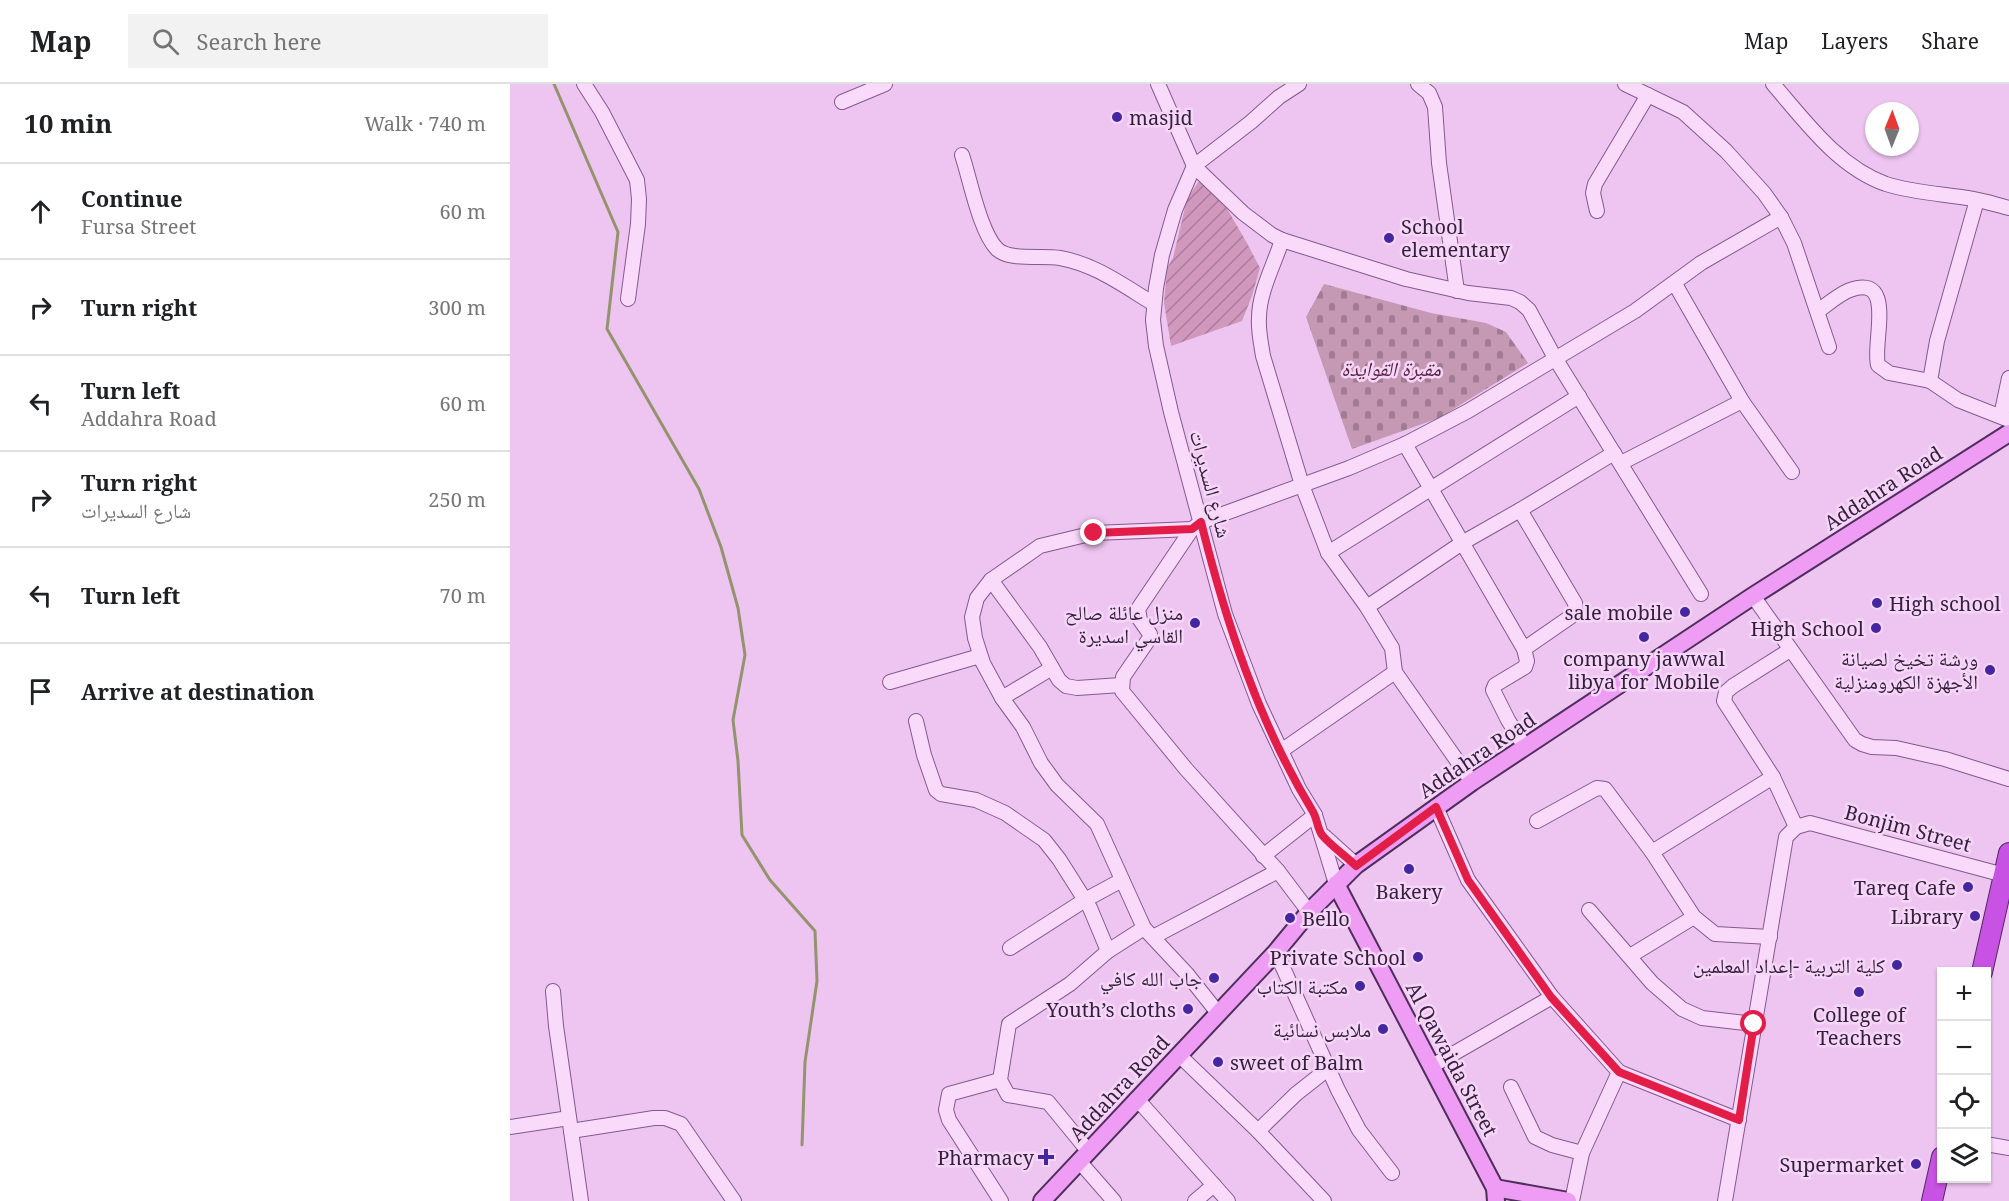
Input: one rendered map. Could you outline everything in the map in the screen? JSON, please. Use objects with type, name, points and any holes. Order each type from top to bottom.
[{"type":"highway","points":[[1983,967],[2006,876],[2009,853]]},
{"type":"highway","points":[[1932,1201],[1937,1177]]},
{"type":"main road","name":"Addahra Road","points":[[1042,1201],[1276,952],[1308,912],[1356,866],[1472,782],[1753,596],[2009,433]]},
{"type":"main road","name":"Al Qawaida Street","points":[[1336,884],[1432,1066],[1496,1194],[1570,1201]]},
{"type":"street","points":[[584,84],[602,112],[637,180],[638,224],[628,299]]},
{"type":"street","points":[[842,102],[885,84]]},
{"type":"street","points":[[1158,84],[1194,166],[1243,213],[1282,240],[1406,279],[1457,291],[1511,298],[1520,302],[1528,310],[1555,358],[1701,594]]},
{"type":"street","points":[[1194,166],[1278,98],[1299,84]]},
{"type":"street","points":[[1418,84],[1429,93],[1436,107],[1439,163],[1457,291]]},
{"type":"street","points":[[1625,84],[1683,112],[1701,127],[1764,194],[1781,217],[1794,243],[1828,347]]},
{"type":"street","points":[[1773,84],[1843,160],[1865,174],[1887,184],[1907,189],[1977,200],[2009,208]]},
{"type":"street","points":[[1597,211],[1593,193],[1595,184],[1648,94]]},
{"type":"street","points":[[962,155],[986,234],[998,250],[1005,255],[1049,256],[1087,264],[1154,304]]},
{"type":"street","name":"شارع السديرات","points":[[1194,166],[1175,210],[1162,255],[1154,304],[1156,346],[1197,525],[1233,637],[1259,704],[1299,789],[1315,815],[1336,884]]},
{"type":"street","points":[[1930,381],[1937,341],[1977,200]]},
{"type":"street","points":[[1218,1013],[1187,974],[1149,933],[1097,824],[1057,785],[1041,763],[1023,727],[1002,698],[981,656],[975,638],[972,617],[977,598],[991,580],[1040,546],[1065,538],[1094,533],[1197,525],[1349,468],[1405,444],[1468,411],[1635,311],[1701,263],[1781,217]]},
{"type":"street","points":[[1282,240],[1258,318],[1263,356],[1302,485],[1328,553],[1367,607],[1392,648],[1395,672],[1472,782]]},
{"type":"street","points":[[1675,284],[1742,401],[1792,472]]},
{"type":"street","points":[[1818,311],[1848,291],[1870,289],[1875,292],[1880,303],[1876,358],[1883,370],[1930,381],[1958,400],[2005,418],[2009,378]]},
{"type":"street","points":[[1328,553],[1579,396]]},
{"type":"street","points":[[1367,607],[1462,543],[1520,510],[1618,458],[1742,401]]},
{"type":"street","points":[[1405,444],[1524,649],[1527,661],[1525,667],[1495,685],[1493,690],[1512,727],[1526,747]]},
{"type":"street","points":[[1520,510],[1577,609],[1576,613],[1524,649]]},
{"type":"street","points":[[1197,525],[1138,609],[1138,615],[1148,629],[1149,639],[1123,677],[1122,691],[1186,769],[1278,871],[1308,912]]},
{"type":"street","points":[[991,580],[1040,647],[1059,680],[1066,686],[1077,688],[1121,685]]},
{"type":"street","points":[[1753,596],[1855,740],[1862,744],[1896,748],[1945,759],[2009,779]]},
{"type":"street","points":[[1725,1201],[1786,837],[1796,827],[1773,777],[1724,701],[1726,692],[1733,686],[1790,650]]},
{"type":"street","points":[[890,682],[981,656]]},
{"type":"street","points":[[1002,698],[1052,668]]},
{"type":"street","points":[[1281,751],[1395,672]]},
{"type":"street","points":[[916,721],[936,790],[941,794],[976,800],[1005,813],[1044,840],[1090,908],[1108,951]]},
{"type":"street","points":[[1652,852],[1773,777]]},
{"type":"street","points":[[1537,821],[1601,787],[1605,789],[1652,852],[1694,917],[1715,934],[1770,937]]},
{"type":"street","points":[[1436,807],[1468,880],[1551,997],[1619,1072],[1739,1120]]},
{"type":"street","points":[[1263,856],[1315,815]]},
{"type":"street","name":"Bonjim Street","points":[[1796,827],[1810,823],[2006,876]]},
{"type":"street","name":"شارع السديرات","points":[[1322,834],[1356,866]]},
{"type":"street","points":[[1114,1201],[1048,1102],[1008,1095],[1000,1080],[1009,1024],[1070,984],[1108,951],[1278,871]]},
{"type":"street","points":[[1010,948],[1085,900],[1122,880]]},
{"type":"street","points":[[1589,910],[1652,983],[1682,1009],[1702,1018],[1754,1024]]},
{"type":"street","points":[[1630,956],[1694,917]]},
{"type":"street","points":[[1276,952],[1359,1130],[1392,1173]]},
{"type":"street","points":[[553,992],[581,1201]]},
{"type":"street","points":[[1432,1066],[1551,997]]},
{"type":"street","points":[[1179,1055],[1258,1131],[1318,1199]]},
{"type":"street","points":[[1258,1131],[1296,1094],[1329,1068]]},
{"type":"street","points":[[1570,1201],[1582,1153],[1619,1072]]},
{"type":"street","points":[[1000,1080],[949,1094],[946,1110],[949,1120],[1001,1201]]},
{"type":"street","points":[[1511,1087],[1535,1137],[1552,1145],[1582,1153]]},
{"type":"street","points":[[1137,1099],[1228,1201]]},
{"type":"street","points":[[510,1127],[665,1118],[681,1124],[734,1201]]},
{"type":"street","points":[[1991,1145],[2009,1149]]},
{"type":"street","points":[[1195,1201],[1214,1185]]},
{"type":"green space","name":"مقبرة القوايدة","points":[[1324,284],[1431,313],[1486,323],[1506,332],[1528,363],[1439,418],[1352,449],[1306,317]]},
{"type":"shaded area","points":[[1199,181],[1222,200],[1260,268],[1242,321],[1171,346],[1164,303],[1167,268],[1173,258],[1187,199]]},
{"type":"waterway","points":[[554,84],[618,232],[607,329],[699,489],[721,547],[738,608],[745,655],[733,720],[742,835],[770,880],[815,931],[817,981],[805,1062],[802,1145]]},
{"type":"place","name":"masjid","points":[[1117,117]]},
{"type":"place","name":"School elementary","points":[[1389,238]]},
{"type":"place","name":"High school","points":[[1877,603]]},
{"type":"place","name":"sale mobile","points":[[1685,612]]},
{"type":"place","name":"منزل عائلة صالح القاسي اسديرة","points":[[1195,623]]},
{"type":"place","name":"High School","points":[[1876,628]]},
{"type":"place","name":"company jawwal libya for Mobile","points":[[1644,637]]},
{"type":"place","name":"ورشة تخيخ لصيانة الأجهزة الكهرومنزلية","points":[[1990,670]]},
{"type":"place","name":"Bakery","points":[[1409,869]]},
{"type":"place","name":"Tareq Cafe","points":[[1968,887]]},
{"type":"place","name":"Library","points":[[1975,916]]},
{"type":"place","name":"Bello","points":[[1290,918]]},
{"type":"place","name":"Private School","points":[[1418,957]]},
{"type":"place","name":"كلية التربية -إعداد المعلمين","points":[[1897,965]]},
{"type":"place","name":"جاب الله كافي","points":[[1214,978]]},
{"type":"place","name":"مكتبة الكتاب","points":[[1360,986]]},
{"type":"place","name":"College of Teachers","points":[[1859,992]]},
{"type":"place","name":"Youth’s cloths","points":[[1188,1009]]},
{"type":"place","name":"ملابس نسائية","points":[[1383,1029]]},
{"type":"place","name":"sweet of Balm","points":[[1218,1062]]},
{"type":"place","name":"Pharmacy","points":[[1046,1157]]},
{"type":"place","name":"Supermarket","points":[[1916,1164]]},
{"type":"route","points":[[1094,533],[1192,529],[1201,522],[1225,614],[1240,656],[1259,704],[1299,789],[1315,815],[1322,834],[1356,866],[1436,807],[1468,880],[1551,997],[1619,1072],[1739,1120],[1754,1024]]}]
